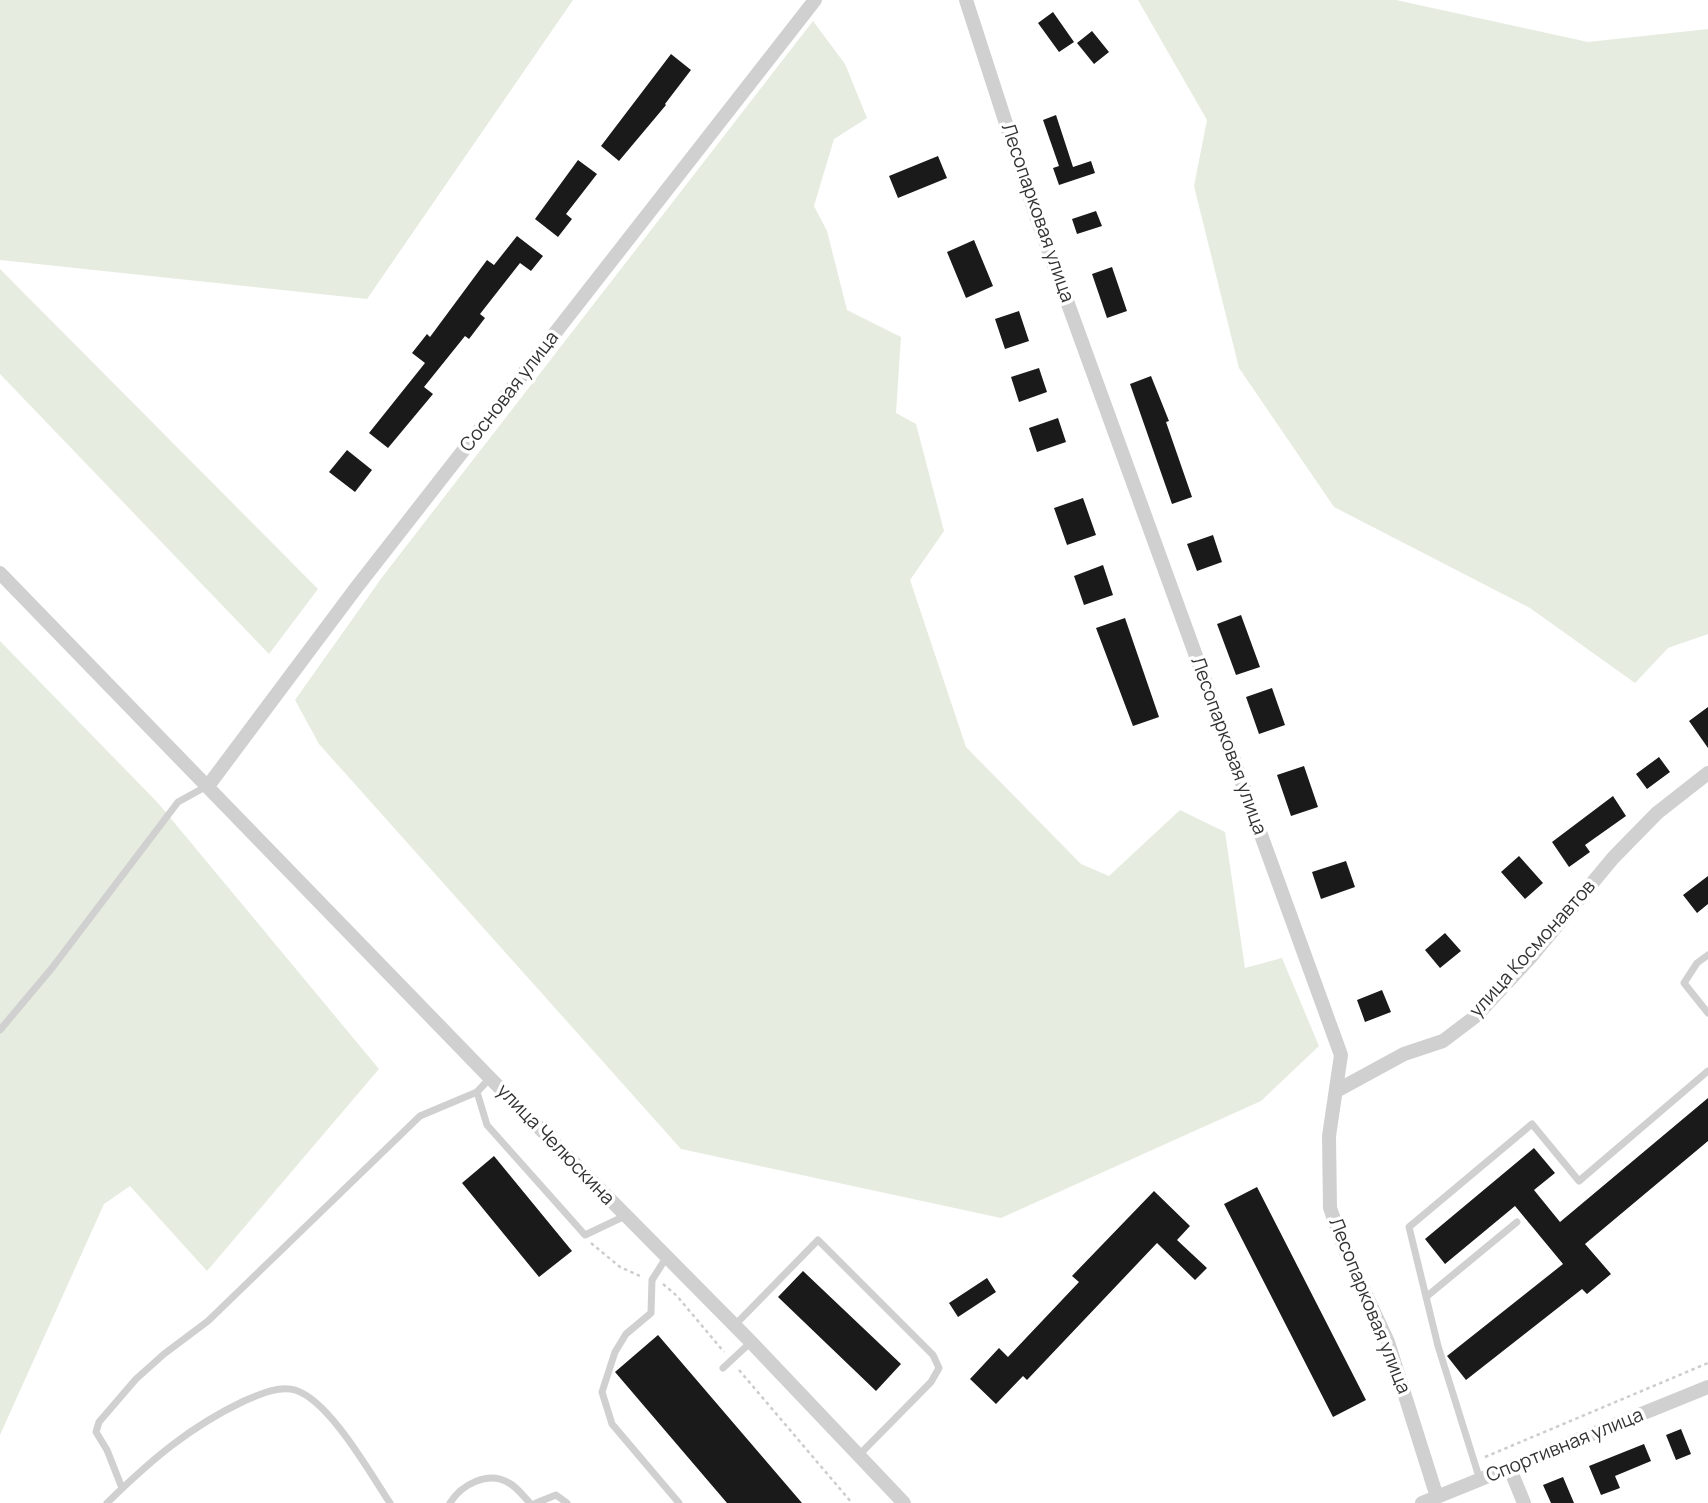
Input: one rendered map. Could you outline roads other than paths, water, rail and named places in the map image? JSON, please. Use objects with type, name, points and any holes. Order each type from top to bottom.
[{"type":"street","name":"Сосновая улица","points":[[208,786],[356,588],[815,0]]},
{"type":"street","name":"Лесопарковая улица","points":[[966,0],[1035,213],[1341,1055],[1329,1136],[1330,1208],[1345,1250],[1388,1342],[1437,1497]]},
{"type":"street","name":"улица Челюскина","points":[[0,573],[490,1078],[751,1342],[904,1503]]},
{"type":"street","name":"улица Космонавтов","points":[[1336,1091],[1404,1054],[1443,1041],[1476,1016],[1530,958],[1613,858],[1657,813],[1708,773]]},
{"type":"street","name":"Спортивная улица","points":[[1422,1503],[1708,1387]]},
{"type":"street","points":[[1510,1469],[1524,1503]]},
{"type":"lane","points":[[0,1030],[52,968],[178,802],[208,786]]},
{"type":"lane","points":[[1708,955],[1697,963],[1685,983],[1708,1013]]},
{"type":"lane","points":[[1480,1481],[1438,1346],[1409,1227],[1532,1124],[1579,1181],[1708,1071]]},
{"type":"lane","points":[[122,1488],[107,1450],[96,1432],[99,1422],[108,1410],[155,1363],[208,1321],[421,1116],[477,1093],[490,1078]]},
{"type":"lane","points":[[477,1093],[487,1125],[585,1235],[625,1216]]},
{"type":"lane","points":[[1426,1297],[1517,1222]]},
{"type":"lane","points":[[734,1326],[818,1240],[933,1355],[939,1368],[932,1382],[859,1455]]},
{"type":"lane","points":[[666,1258],[652,1280],[651,1313],[626,1334],[615,1352],[602,1392],[612,1424],[678,1503]]},
{"type":"lane","points":[[723,1367],[751,1342]]},
{"type":"lane","points":[[107,1503],[145,1466],[183,1435],[265,1391],[294,1389],[322,1407],[390,1503]]},
{"type":"lane","points":[[450,1503],[464,1486],[485,1478],[508,1482],[530,1503]]},
{"type":"lane","points":[[536,1503],[556,1494],[567,1503]]}]
